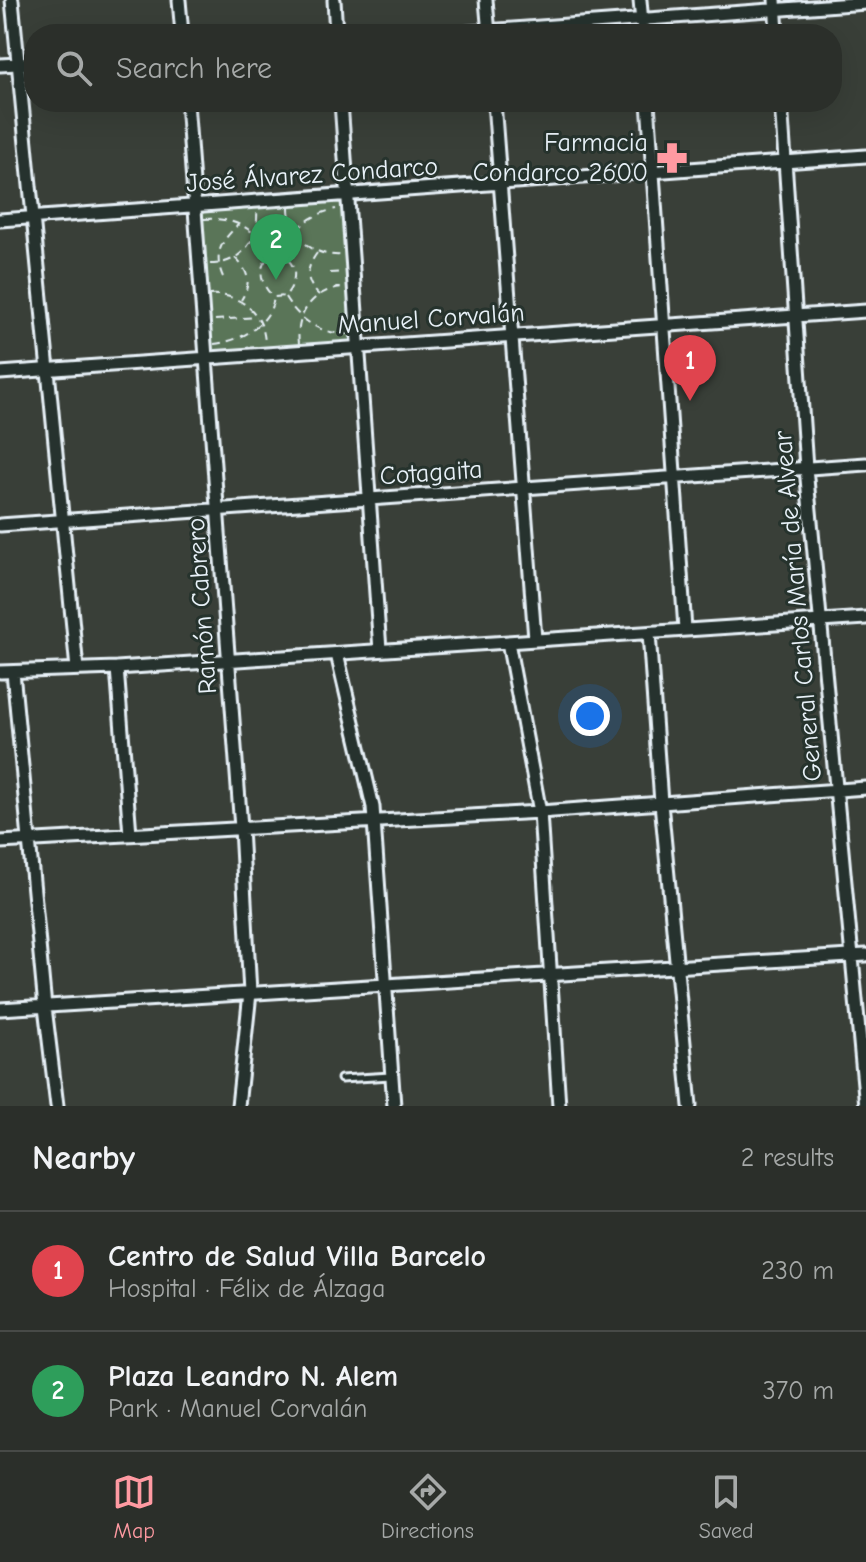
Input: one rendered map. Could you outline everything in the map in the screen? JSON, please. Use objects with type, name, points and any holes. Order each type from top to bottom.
[{"type":"street","points":[[12,0],[77,669]]},
{"type":"street","points":[[179,0],[181,24]]},
{"type":"street","points":[[334,0],[335,24]]},
{"type":"street","points":[[486,0],[488,24]]},
{"type":"street","points":[[640,0],[642,24]]},
{"type":"street","points":[[583,24],[775,5],[866,3]]},
{"type":"street","points":[[0,65],[24,64]]},
{"type":"street","name":"Ramón Cabrero","points":[[188,112],[241,828],[250,993],[238,1106]]},
{"type":"street","points":[[342,112],[380,650]]},
{"type":"street","points":[[495,112],[509,335],[535,639]]},
{"type":"street","points":[[649,112],[685,629]]},
{"type":"street","name":"General Carlos María de Alvear","points":[[782,112],[806,468],[866,1106]]},
{"type":"street","name":"José Álvarez Condarco","points":[[0,220],[290,199],[347,202],[500,182],[866,156]]},
{"type":"street","name":"Manuel Corvalán","points":[[0,373],[866,311]]},
{"type":"street","name":"Cotagaita","points":[[0,525],[866,464]]},
{"type":"street","points":[[0,672],[117,668],[866,618]]},
{"type":"street","points":[[649,633],[661,803],[690,1106]]},
{"type":"street","points":[[508,642],[540,812],[559,1106]]},
{"type":"street","points":[[337,654],[375,820],[394,1106]]},
{"type":"street","points":[[117,668],[130,834]]},
{"type":"street","points":[[13,672],[57,1106]]},
{"type":"street","points":[[0,842],[540,812],[866,788]]},
{"type":"street","points":[[0,1009],[866,955]]},
{"type":"lane","points":[[341,1079],[392,1076]]},
{"type":"path","points":[[290,199],[289,216],[295,232],[304,243],[318,252],[332,255],[351,253]]},
{"type":"path","points":[[198,263],[218,264],[235,258],[247,248],[258,220],[254,202]]},
{"type":"path","points":[[283,255],[295,232],[317,214],[347,202]]},
{"type":"path","points":[[196,222],[214,219],[239,224],[265,244],[270,255]]},
{"type":"path","points":[[223,277],[218,264],[221,243],[239,224]]},
{"type":"path","points":[[318,252],[307,274],[311,288],[319,295]]},
{"type":"path","points":[[270,255],[283,255]]},
{"type":"path","points":[[270,255],[261,269],[261,278],[266,290],[274,297],[285,296]]},
{"type":"path","points":[[283,255],[295,271],[295,280],[285,296]]},
{"type":"path","points":[[235,258],[248,275],[249,284],[241,301]]},
{"type":"path","points":[[330,273],[352,272]]},
{"type":"path","points":[[300,352],[298,337],[306,308],[319,295],[337,287],[353,288]]},
{"type":"path","points":[[201,295],[224,295],[241,301],[261,322],[265,336],[264,354]]},
{"type":"path","points":[[285,296],[301,318],[330,333],[356,331]]},
{"type":"path","points":[[204,345],[231,341],[250,332],[269,312],[274,297]]},
{"type":"path","points":[[203,321],[258,317]]},
{"type":"green space","points":[[347,195],[358,346],[205,358],[195,205]]},
{"type":"place","name":"Farmacia Condarco 2600","points":[[672,158]]},
{"type":"place","name":"Plaza Leandro N. Alem","points":[[276,280]]},
{"type":"place","name":"Centro de Salud Villa Barcelo","points":[[690,401]]}]
